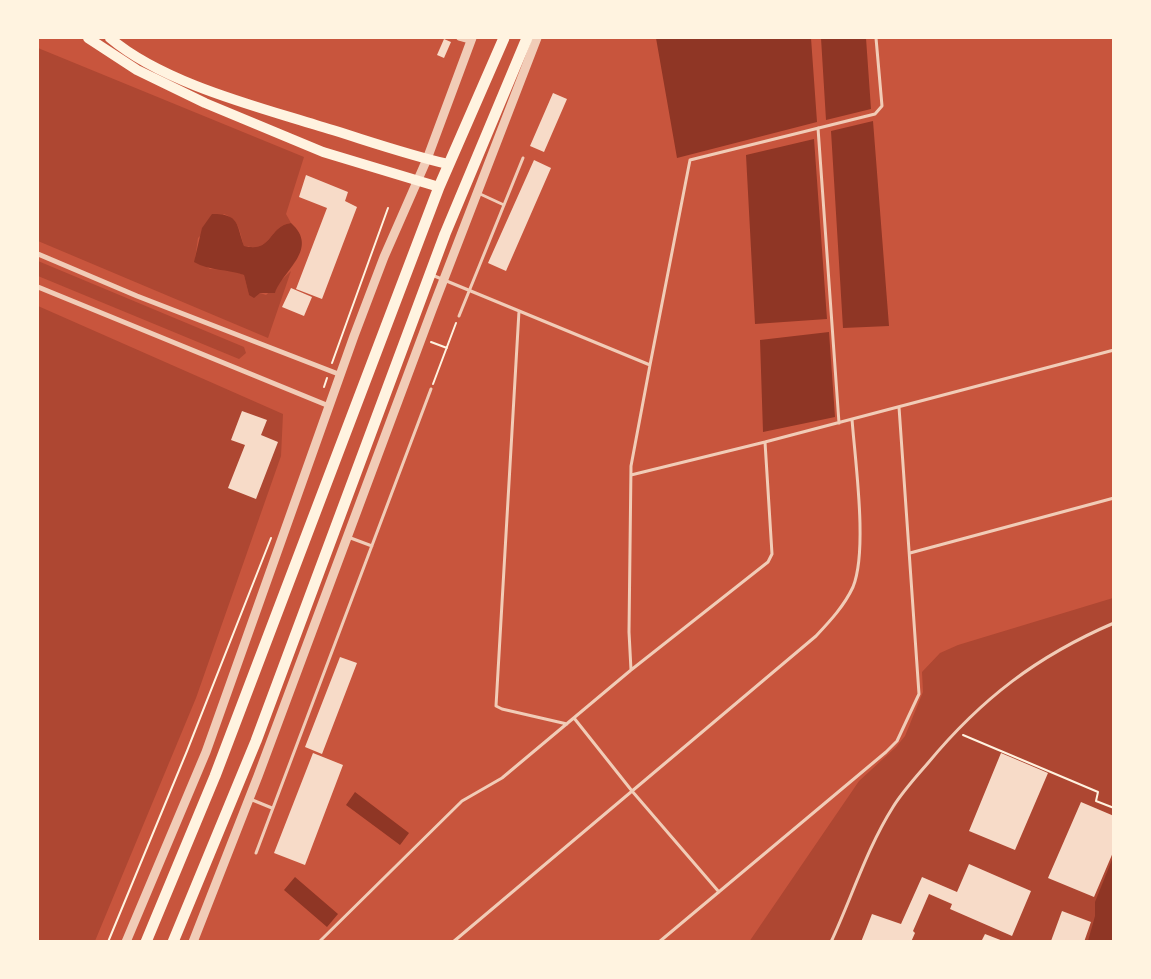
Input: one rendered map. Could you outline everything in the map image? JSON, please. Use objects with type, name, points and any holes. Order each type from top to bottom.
[{"type":"highway","points":[[146,942],[215,776],[448,164],[504,38]]},
{"type":"highway","points":[[174,942],[256,741],[469,172],[527,38]]},
{"type":"main road","points":[[88,38],[137,70],[205,103],[323,152],[439,187]]},
{"type":"main road","points":[[110,38],[122,48],[170,74],[234,99],[448,164]]},
{"type":"street","points":[[126,942],[206,752],[384,257],[427,159],[471,40],[459,38]]},
{"type":"street","points":[[193,942],[537,38]]},
{"type":"street","points":[[38,254],[137,296],[341,375]]},
{"type":"street","points":[[38,287],[329,406]]},
{"type":"lane","points":[[631,670],[629,632],[631,475],[650,365],[690,160],[875,114],[882,106],[876,38]]},
{"type":"lane","points":[[818,128],[839,422]]},
{"type":"lane","points":[[459,316],[523,158]]},
{"type":"lane","points":[[477,193],[504,205]]},
{"type":"lane","points":[[431,275],[650,365]]},
{"type":"lane","points":[[519,311],[496,706],[567,724]]},
{"type":"lane","points":[[631,475],[766,442],[1114,350]]},
{"type":"lane","points":[[256,853],[431,389]]},
{"type":"lane","points":[[659,942],[861,774],[897,741],[919,694],[899,406]]},
{"type":"lane","points":[[453,942],[816,636],[840,611],[853,586],[859,560],[860,530],[852,419]]},
{"type":"lane","points":[[319,942],[462,800],[502,778],[631,670],[768,562],[772,554],[766,442]]},
{"type":"lane","points":[[910,553],[1114,498]]},
{"type":"lane","points":[[348,536],[372,546]]},
{"type":"lane","points":[[832,942],[874,844],[893,806],[954,731],[994,694],[1045,657],[1072,641],[1114,623]]},
{"type":"lane","points":[[574,718],[632,791],[719,892]]},
{"type":"lane","points":[[249,798],[272,808]]},
{"type":"path","points":[[320,402],[329,371],[388,208]]},
{"type":"path","points":[[431,389],[459,316]]},
{"type":"path","points":[[108,942],[187,751],[273,533]]},
{"type":"path","points":[[954,731],[1098,792],[1096,801],[1114,808]]},
{"type":"shaded area","points":[[656,38],[811,38],[817,122],[677,158]]},
{"type":"shaded area","points":[[821,38],[866,38],[871,109],[826,120]]},
{"type":"shaded area","points":[[38,48],[304,157],[286,214],[291,223],[278,229],[266,243],[253,247],[244,246],[236,223],[224,214],[198,238],[195,259],[210,269],[231,270],[244,275],[249,295],[260,293],[266,295],[291,271],[268,338],[38,241]]},
{"type":"shaded area","points":[[873,121],[889,326],[843,328],[831,131]]},
{"type":"shaded area","points":[[814,139],[827,319],[755,324],[746,155]]},
{"type":"shaded area","points":[[212,214],[228,216],[236,222],[244,246],[260,246],[266,243],[278,229],[291,223],[299,233],[302,242],[301,251],[275,293],[260,293],[254,298],[249,295],[244,275],[206,267],[194,262],[202,228]]},
{"type":"shaded area","points":[[38,261],[244,347],[246,353],[239,359],[38,276]]},
{"type":"shaded area","points":[[38,306],[283,414],[281,456],[196,698],[95,941],[38,941]]},
{"type":"shaded area","points":[[829,332],[835,417],[763,432],[760,340]]},
{"type":"shaded area","points":[[1113,598],[1113,941],[749,942],[859,781],[896,747],[905,736],[923,692],[922,672],[940,653],[958,645]]},
{"type":"shaded area","points":[[355,792],[409,833],[400,845],[346,805]]},
{"type":"shaded area","points":[[1113,857],[1113,941],[1088,941],[1095,916],[1095,902]]},
{"type":"shaded area","points":[[295,877],[338,914],[327,927],[284,890]]},
{"type":"building","points":[[444,39],[451,42],[444,58],[437,55]]},
{"type":"building","points":[[553,93],[567,99],[544,152],[530,146]]},
{"type":"building","points":[[534,160],[551,168],[506,271],[488,263]]},
{"type":"building","points":[[306,175],[348,192],[345,201],[357,207],[322,299],[296,289],[327,208],[299,197]]},
{"type":"building","points":[[291,288],[312,297],[304,316],[282,307]]},
{"type":"building","points":[[242,411],[267,420],[261,435],[278,442],[256,499],[228,488],[245,445],[231,440]]},
{"type":"building","points":[[340,657],[357,663],[322,754],[305,747]]},
{"type":"building","points":[[313,753],[343,765],[305,865],[274,853]]},
{"type":"building","points":[[1001,753],[1048,773],[1015,850],[969,831]]},
{"type":"building","points":[[1081,802],[1114,816],[1114,850],[1094,897],[1048,878]]},
{"type":"building","points":[[969,864],[1031,891],[1012,936],[950,909],[952,904],[929,894],[913,931],[915,933],[911,942],[861,942],[872,914],[901,924],[922,877],[957,892]]},
{"type":"building","points":[[1062,911],[1091,922],[1084,942],[1051,941]]},
{"type":"building","points":[[985,934],[1003,941],[1003,942],[981,942]]}]
